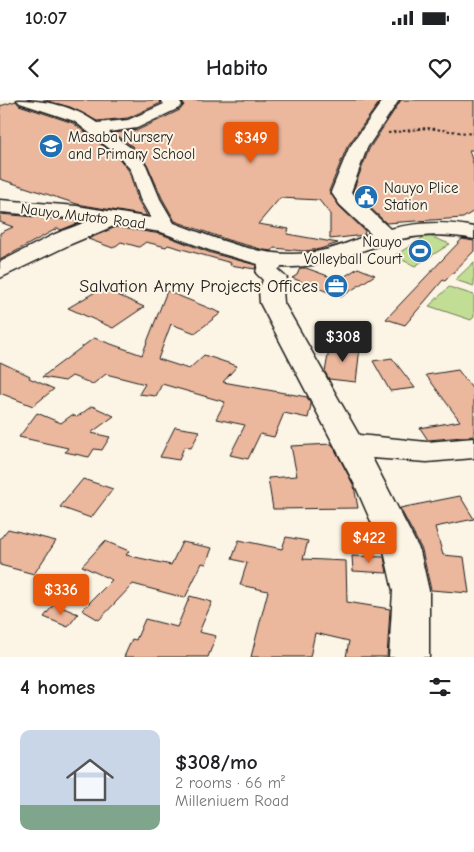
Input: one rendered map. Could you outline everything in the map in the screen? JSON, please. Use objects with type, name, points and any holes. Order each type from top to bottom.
[{"type":"street","points":[[25,100],[80,118],[125,152],[140,169],[150,199],[166,227]]},
{"type":"street","points":[[94,128],[131,125],[174,104],[168,100]]},
{"type":"street","points":[[386,236],[346,201],[341,192],[358,148],[368,136],[384,106],[391,100]]},
{"type":"street","name":"Nauyo Mutoto Road","points":[[0,206],[117,217],[166,227],[245,254],[275,260],[313,260],[386,236],[427,228],[446,228],[474,233]]},
{"type":"street","points":[[0,271],[63,239],[117,217]]},
{"type":"street","points":[[275,260],[267,267],[267,273],[275,278],[271,290],[272,303],[350,444],[387,516],[402,551],[411,591],[409,657]]},
{"type":"street","points":[[350,444],[420,454],[445,453],[474,448]]},
{"type":"path","points":[[368,136],[427,128],[474,134]]},
{"type":"green space","name":"Nauyo Volleyball Court","points":[[427,235],[450,244],[415,266],[394,256]]},
{"type":"green space","points":[[474,262],[474,286],[455,280]]},
{"type":"green space","points":[[449,287],[474,295],[474,317],[471,320],[429,306]]},
{"type":"building","points":[[43,100],[158,100],[161,103],[128,118],[97,121],[70,107]]},
{"type":"building","points":[[181,100],[381,100],[347,147],[329,191],[339,206],[365,231],[364,235],[330,239],[330,214],[319,200],[280,198],[258,224],[289,229],[287,234],[338,243],[320,249],[304,251],[274,248],[272,251],[264,250],[228,240],[175,221],[162,198],[147,164],[132,146],[114,133],[138,130],[180,110],[184,105]]},
{"type":"building","points":[[401,100],[474,100],[474,150],[469,150],[474,166],[474,211],[463,218],[386,223],[353,191],[369,149]]},
{"type":"building","points":[[16,101],[19,105],[73,123],[118,157],[129,171],[138,200],[147,216],[77,204],[0,179],[0,106]]},
{"type":"building","points":[[0,214],[83,221],[61,230],[58,228],[0,260],[0,233],[13,227],[0,222]]},
{"type":"building","points":[[116,227],[161,234],[211,253],[256,265],[255,269],[230,265],[231,263],[168,245],[166,247],[146,242],[139,247],[121,242],[113,248],[88,239]]},
{"type":"building","points":[[462,239],[474,241],[474,251],[445,281],[443,280],[405,325],[386,319]]},
{"type":"building","points":[[300,268],[306,268],[339,280],[358,268],[375,275],[341,297],[292,278],[297,275]]},
{"type":"building","points":[[102,288],[144,307],[113,328],[68,308]]},
{"type":"building","points":[[167,291],[221,313],[195,333],[171,324],[158,359],[189,369],[204,355],[237,366],[223,382],[307,397],[311,405],[308,418],[284,413],[274,437],[260,434],[248,459],[230,455],[245,425],[216,419],[225,402],[162,384],[156,396],[139,394],[145,384],[106,374],[93,384],[72,376],[65,381],[42,377],[94,338],[142,355]]},
{"type":"building","points":[[330,344],[360,347],[356,382],[329,379],[325,372]]},
{"type":"building","points":[[392,358],[415,388],[390,391],[373,361]]},
{"type":"building","points":[[0,362],[54,389],[33,406],[0,393]]},
{"type":"building","points":[[458,370],[474,391],[474,436],[428,440],[420,428],[460,421],[426,375]]},
{"type":"building","points":[[92,406],[114,416],[91,433],[110,437],[102,450],[94,449],[89,457],[65,452],[68,448],[19,437],[37,413],[61,423],[72,415],[77,417]]},
{"type":"building","points":[[175,427],[200,431],[191,448],[184,447],[179,460],[160,457]]},
{"type":"building","points":[[332,444],[354,486],[358,508],[273,509],[268,478],[297,476],[291,446]]},
{"type":"building","points":[[83,479],[113,489],[91,518],[60,507]]},
{"type":"building","points":[[460,496],[474,519],[435,527],[443,555],[464,557],[469,593],[431,590],[422,550],[400,508]]},
{"type":"building","points":[[8,529],[56,541],[34,574],[0,565],[0,539]]},
{"type":"building","points":[[286,537],[308,541],[303,559],[346,561],[347,602],[390,609],[387,657],[346,657],[349,641],[315,633],[310,657],[251,657],[268,591],[240,585],[247,563],[232,559],[239,540],[282,549]]},
{"type":"building","points":[[105,541],[129,551],[126,555],[171,565],[182,542],[212,548],[206,564],[202,563],[185,598],[133,584],[99,620],[82,610],[112,580],[82,566]]},
{"type":"building","points":[[352,556],[384,557],[387,573],[353,571]]},
{"type":"building","points":[[190,596],[212,602],[199,632],[216,636],[208,657],[124,657],[132,639],[136,640],[145,619],[177,627]]},
{"type":"building","points":[[54,604],[78,614],[68,627],[44,617]]},
{"type":"place","name":"Masaba Nursery and Primary School","points":[[51,146]]},
{"type":"place","name":"Nauyo Plice Station","points":[[366,197]]},
{"type":"place","name":"Nauyo Volleyball Court","points":[[420,251]]},
{"type":"place","name":"Salvation Army Projects Offices","points":[[336,286]]}]
